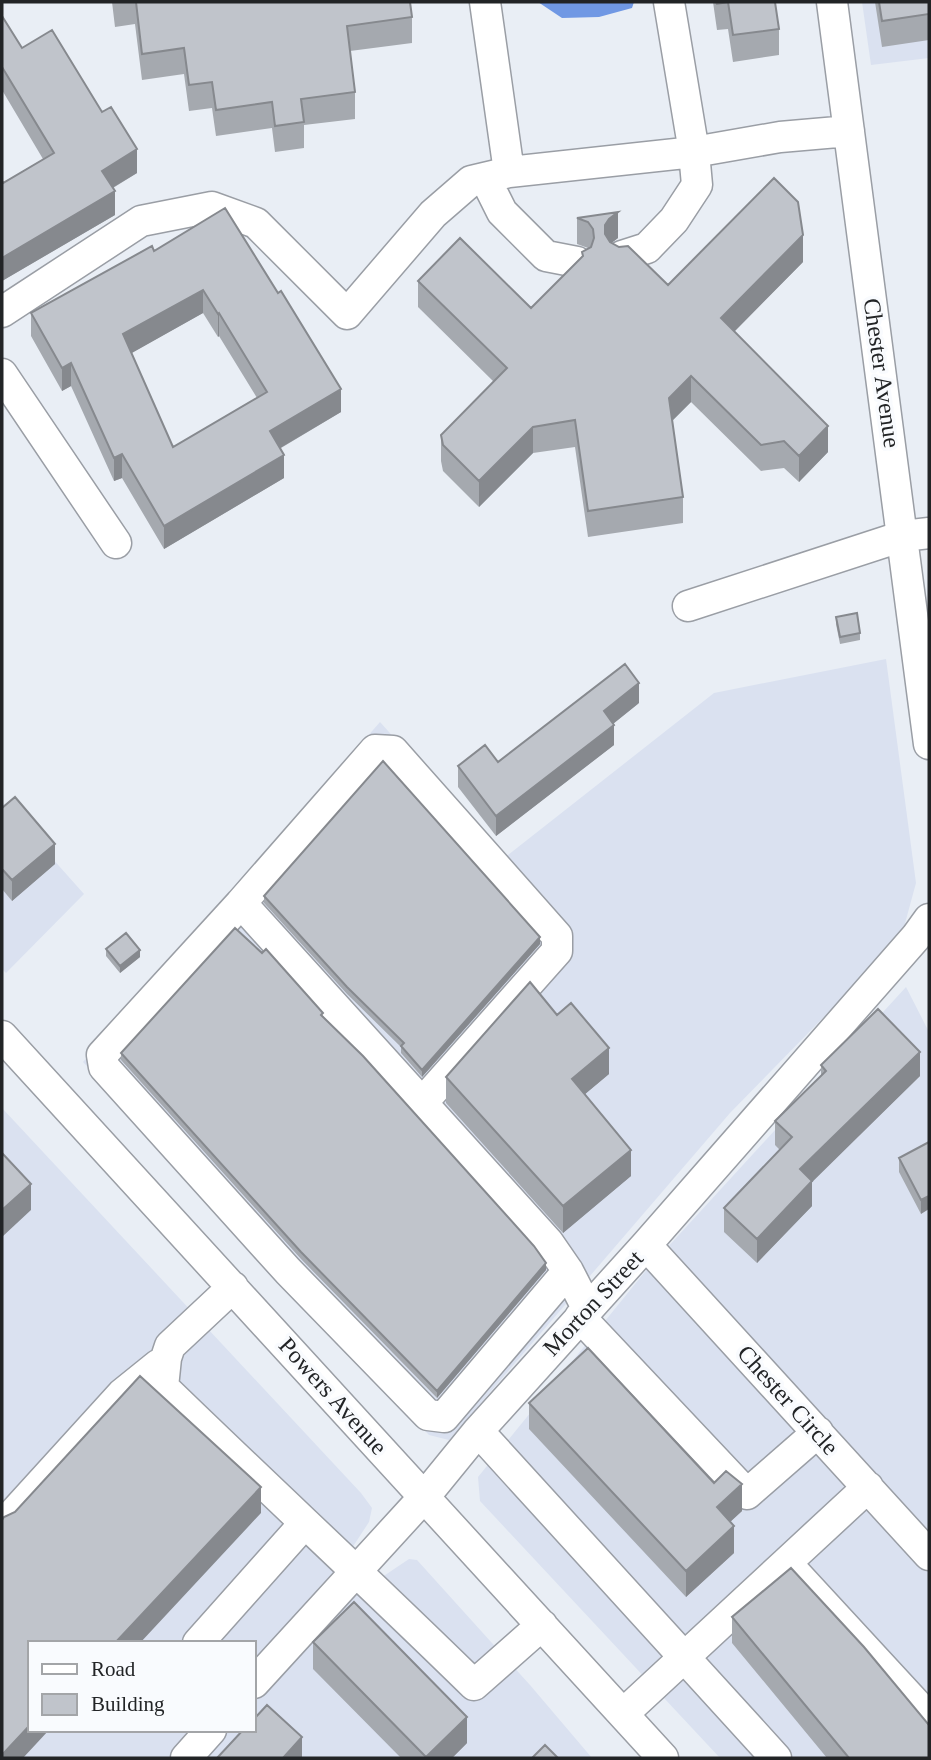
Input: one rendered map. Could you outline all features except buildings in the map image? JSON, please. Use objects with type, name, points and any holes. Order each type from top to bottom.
[{"type":"street","points":[[485,2],[502,212],[546,256],[577,262]]},
{"type":"street","points":[[622,256],[647,248],[674,220],[697,185],[669,2]]},
{"type":"street","name":"Chester Avenue","points":[[832,2],[849,131],[916,534],[929,744]]},
{"type":"street","points":[[2,312],[141,221],[212,207],[256,223],[347,314],[433,214],[471,181],[497,175],[694,152],[780,137],[849,131]]},
{"type":"street","points":[[2,374],[116,543]]},
{"type":"street","points":[[688,606],[916,534]]},
{"type":"street","points":[[422,1103],[557,951],[557,936],[393,751],[375,750],[241,903],[102,1055],[104,1067],[288,1271],[428,1415],[444,1417],[568,1271]]},
{"type":"street","points":[[241,903],[548,1242],[568,1271],[584,1313],[747,1494],[818,1432]]},
{"type":"street","name":"Morton Street","points":[[256,1681],[425,1496],[478,1431],[646,1245],[929,919]]},
{"type":"street","name":"Powers Avenue","points":[[2,1036],[663,1758]]},
{"type":"street","name":"Chester Circle","points":[[646,1245],[929,1555]]},
{"type":"street","points":[[233,1287],[170,1346],[163,1387],[304,1524],[356,1569],[474,1685],[542,1625]]},
{"type":"street","points":[[2,1526],[122,1394],[166,1358]]},
{"type":"street","points":[[478,1431],[776,1758]]},
{"type":"street","points":[[623,1714],[868,1488]]},
{"type":"street","points":[[200,1641],[304,1524]]},
{"type":"street","points":[[786,1563],[929,1718]]},
{"type":"street","points":[[186,1758],[210,1732]]},
{"type":"shaded area","points":[[862,2],[929,2],[929,58],[871,65]]},
{"type":"shaded area","points":[[886,659],[916,883],[901,938],[730,1113],[449,1440],[429,1435],[83,1062],[380,722],[503,859],[714,693]]},
{"type":"shaded area","points":[[2,802],[84,894],[6,973],[2,969]]},
{"type":"shaded area","points":[[906,987],[929,1032],[929,1758],[720,1758],[480,1501],[478,1477],[644,1273]]},
{"type":"shaded area","points":[[2,1108],[361,1493],[372,1508],[369,1522],[320,1597],[256,1670],[256,1641],[28,1641],[28,1732],[200,1732],[178,1758],[2,1758]]},
{"type":"shaded area","points":[[409,1559],[417,1560],[592,1758],[202,1758],[225,1732],[256,1732],[256,1698],[342,1604]]},
{"type":"water","points":[[538,2],[634,2],[632,8],[599,17],[562,18]]}]
